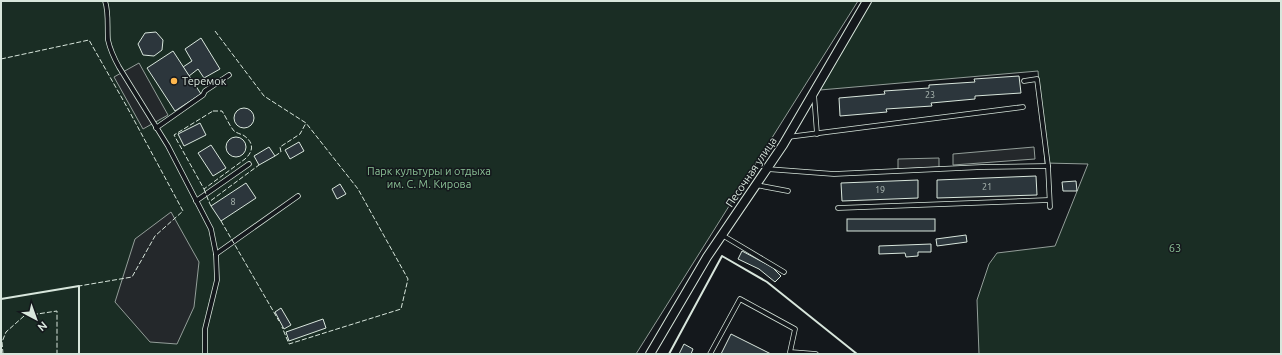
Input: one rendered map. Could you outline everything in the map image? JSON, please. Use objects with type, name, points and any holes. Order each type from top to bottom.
[{"type":"street","name":"Песочная улица","points":[[650,354],[707,257],[788,137],[867,1]]},
{"type":"lane","points":[[105,1],[108,41],[112,54],[168,146],[212,229],[216,254],[216,280],[205,329],[205,354]]},
{"type":"lane","points":[[156,128],[229,75]]},
{"type":"lane","points":[[1024,81],[1037,79],[1048,166],[1050,207]]},
{"type":"lane","points":[[814,92],[817,134]]},
{"type":"lane","points":[[788,137],[1023,107]]},
{"type":"lane","points":[[196,201],[249,164]]},
{"type":"lane","points":[[767,169],[823,174],[982,166],[1048,166]]},
{"type":"lane","points":[[756,185],[788,191]]},
{"type":"lane","points":[[216,254],[298,196]]},
{"type":"lane","points":[[838,208],[1049,200]]},
{"type":"lane","points":[[722,235],[784,272]]},
{"type":"lane","points":[[710,354],[740,299],[795,329],[790,353],[816,354]]},
{"type":"green space","name":"Парк культуры и отдыха им. С. М. Кирова","points":[[1,1],[858,1],[636,354],[1,354]]},
{"type":"green space","name":"63","points":[[871,1],[1281,1],[1281,354],[979,354],[977,300],[989,264],[997,253],[1055,246],[1088,164],[1045,163],[1038,71],[820,90]]},
{"type":"shaded area","points":[[139,63],[168,115],[143,129],[114,77]]},
{"type":"shaded area","points":[[1034,147],[1035,159],[953,165],[953,154]]},
{"type":"shaded area","points":[[939,158],[939,167],[898,169],[898,159]]},
{"type":"shaded area","points":[[171,212],[199,262],[194,307],[177,344],[150,342],[115,302],[135,239]]},
{"type":"building","points":[[156,32],[163,40],[162,50],[154,56],[143,55],[138,44],[145,33]]},
{"type":"building","points":[[201,38],[220,69],[204,78],[198,69],[189,76],[183,67],[192,61],[185,49]]},
{"type":"building","points":[[173,51],[201,94],[175,111],[147,68]]},
{"type":"building","points":[[1019,76],[1021,93],[975,96],[975,99],[931,103],[932,106],[886,109],[887,112],[840,116],[839,98],[885,94],[884,91],[929,88],[929,85],[975,82],[974,79]]},
{"type":"building","points":[[244,108],[251,111],[254,118],[251,125],[244,128],[237,125],[234,118],[237,111]]},
{"type":"building","points":[[200,123],[206,135],[184,146],[178,134]]},
{"type":"building","points":[[236,137],[243,140],[246,147],[243,154],[236,157],[229,154],[226,147],[229,140]]},
{"type":"building","points":[[299,142],[304,151],[290,159],[285,150]]},
{"type":"building","points":[[211,145],[226,168],[213,176],[198,153]]},
{"type":"building","points":[[269,147],[275,156],[259,165],[254,156]]},
{"type":"building","points":[[1036,176],[1037,195],[937,198],[937,180]]},
{"type":"building","points":[[918,180],[918,198],[842,201],[841,183]]},
{"type":"building","points":[[1076,181],[1077,191],[1063,191],[1062,182]]},
{"type":"building","points":[[246,183],[256,198],[221,221],[211,206]]},
{"type":"building","points":[[340,184],[346,194],[337,199],[332,189]]},
{"type":"building","points":[[847,219],[935,219],[935,231],[847,231]]},
{"type":"building","points":[[966,235],[967,242],[937,246],[936,239]]},
{"type":"building","points":[[931,244],[931,252],[918,252],[918,256],[906,257],[905,253],[879,254],[879,246]]},
{"type":"building","points":[[742,251],[772,267],[781,276],[775,282],[759,269],[738,259]]},
{"type":"building","points":[[281,308],[291,325],[284,329],[275,312]]},
{"type":"building","points":[[323,319],[326,328],[289,341],[286,332]]},
{"type":"building","points":[[731,334],[771,354],[721,354]]},
{"type":"building","points":[[684,344],[693,349],[691,354],[679,354]]},
{"type":"fence","points":[[215,31],[264,96],[306,123],[358,189],[408,279],[401,309],[289,344],[282,327]]},
{"type":"fence","points":[[1,59],[89,40],[183,211],[155,236],[132,277],[79,286]]},
{"type":"fence","points":[[213,111],[222,111],[234,131],[247,138],[252,147],[250,153],[245,159],[204,189],[174,135],[213,111]]},
{"type":"fence","points":[[275,156],[281,152],[280,147],[300,134],[306,123]]},
{"type":"fence","points":[[211,206],[209,202],[259,165]]},
{"type":"fence","points":[[204,189],[209,202]]},
{"type":"fence","points":[[221,221],[279,321]]},
{"type":"fence","points":[[3,354],[2,342],[6,332],[24,316],[57,311],[57,354]]},
{"type":"wall","points":[[669,354],[722,256],[767,282],[857,354]]},
{"type":"wall","points":[[1,299],[79,286],[79,354]]},
{"type":"place","name":"Теремок","points":[[174,81]]}]
